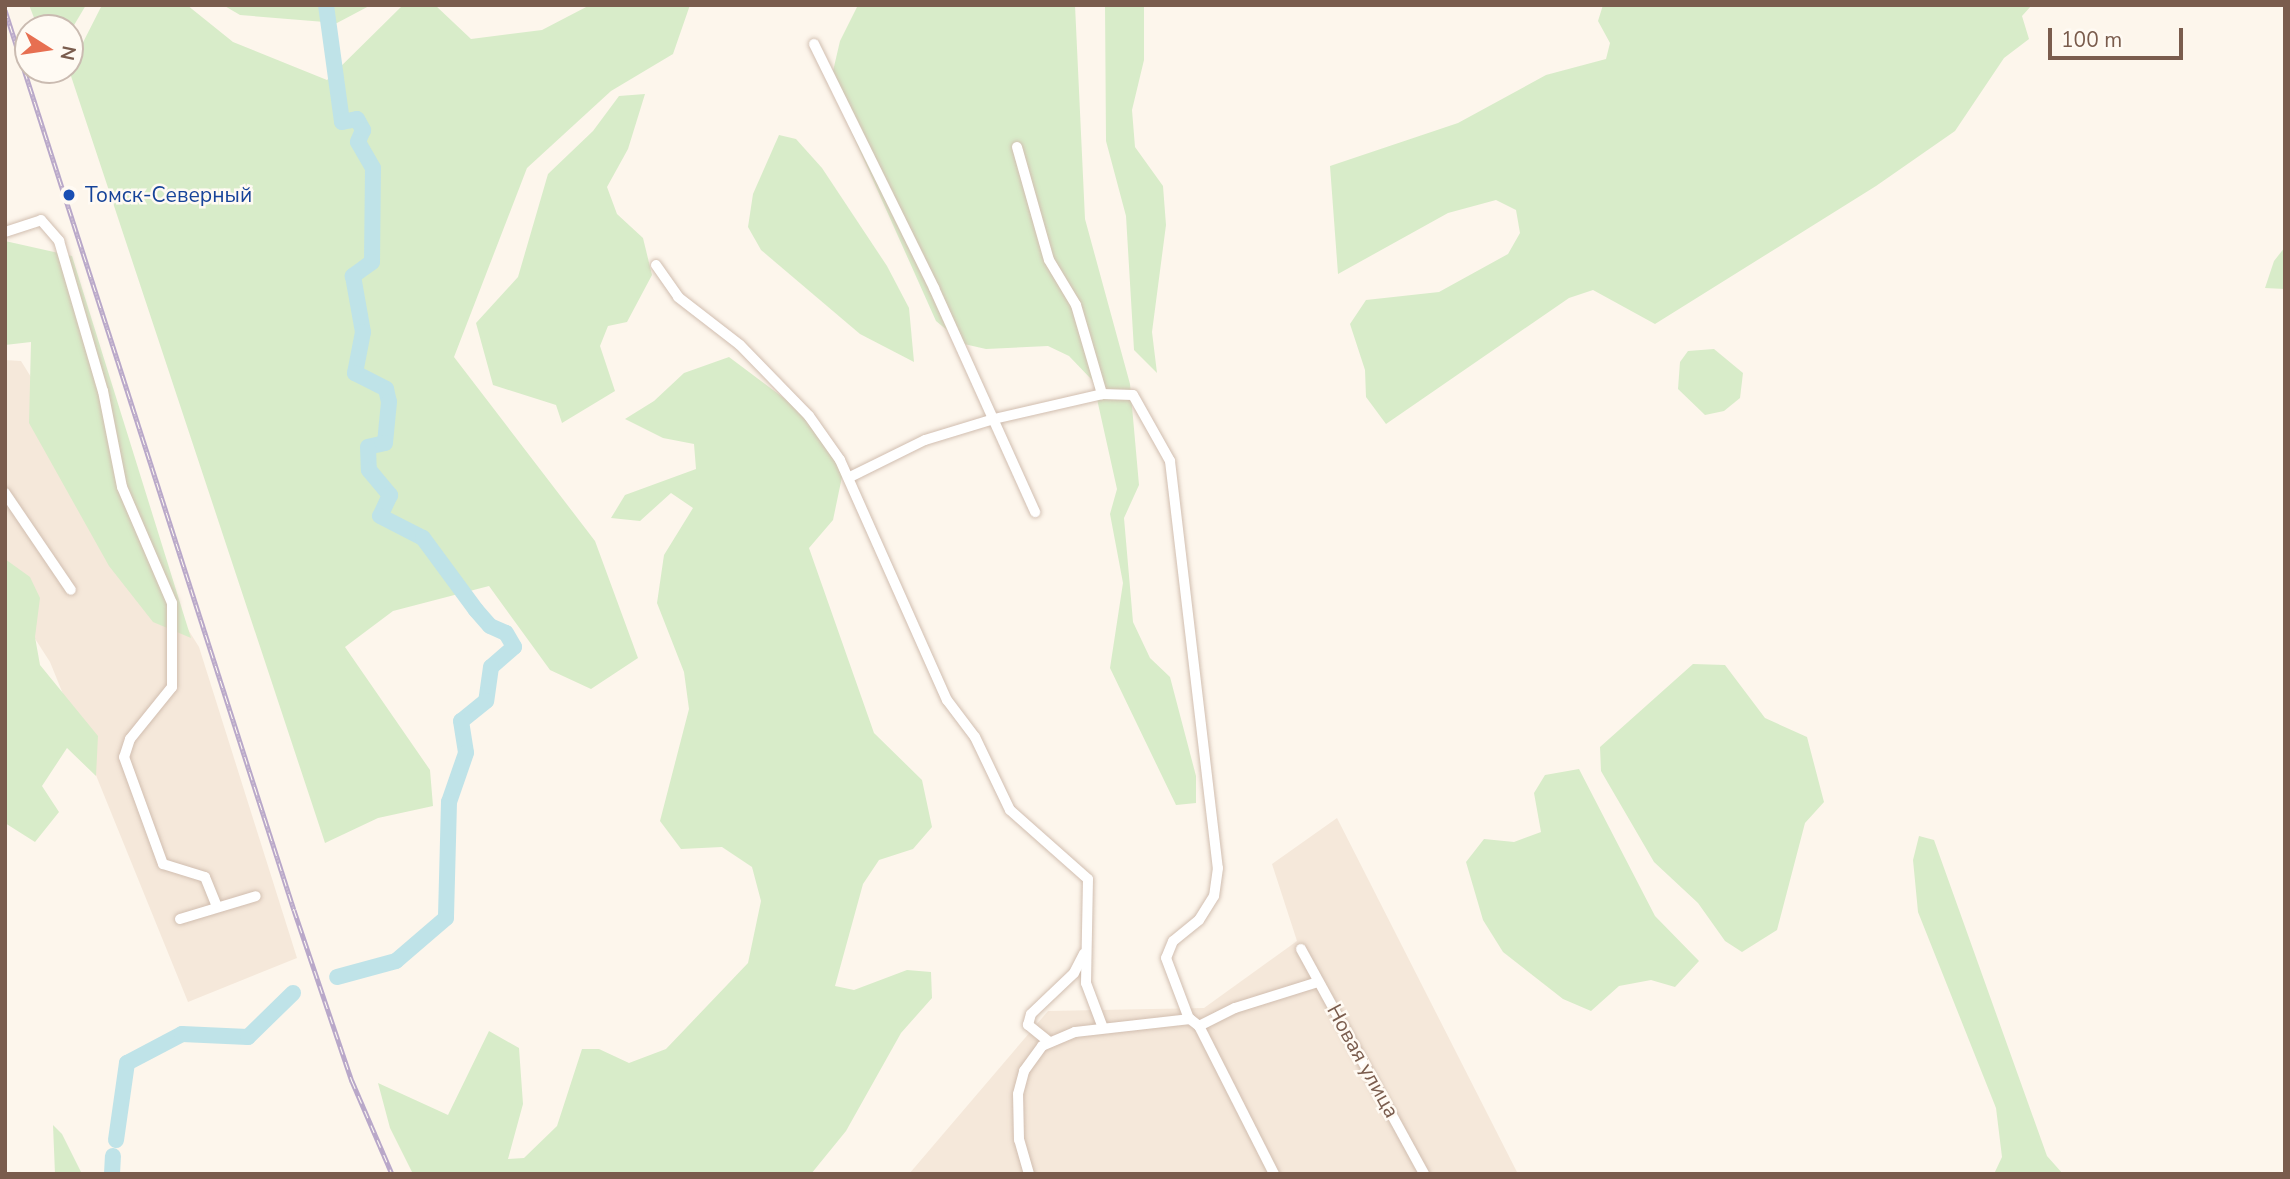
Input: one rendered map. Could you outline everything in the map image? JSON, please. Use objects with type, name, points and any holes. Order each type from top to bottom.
[{"type":"street","points":[[814,44],[994,419],[1035,512]]},
{"type":"street","points":[[1017,147],[1048,260],[1076,305],[1102,394]]},
{"type":"street","points":[[5,232],[41,220],[59,241],[103,391],[122,487],[172,603],[172,687],[130,739],[124,757],[163,864],[205,877],[217,907]]},
{"type":"street","points":[[656,265],[678,297],[740,345],[809,416],[852,476],[947,700],[975,737],[1010,810],[1088,879],[1086,983],[1103,1028]]},
{"type":"street","points":[[852,476],[925,440],[994,419],[1102,394],[1133,395],[1170,461],[1218,868],[1214,896],[1199,920],[1173,941],[1166,958],[1194,1023],[1274,1174]]},
{"type":"street","points":[[5,493],[71,590]]},
{"type":"street","points":[[180,919],[256,896]]},
{"type":"street","points":[[1048,1041],[1028,1025],[1031,1014],[1074,973],[1087,948]]},
{"type":"street","name":"Новая улица","points":[[1301,949],[1424,1174]]},
{"type":"street","points":[[1029,1174],[1018,1140],[1019,1081],[1048,1041],[1103,1028],[1194,1023],[1318,982]]},
{"type":"shaded area","points":[[5,360],[21,361],[199,647],[297,958],[188,1002],[50,662],[5,592]]},
{"type":"shaded area","points":[[1337,818],[1518,1174],[909,1174],[1048,1011],[1204,1008],[1297,941],[1272,864]]},
{"type":"green space","points":[[29,5],[86,5],[81,14],[33,14]]},
{"type":"green space","points":[[102,5],[187,5],[233,42],[327,80],[403,5],[435,5],[471,39],[542,30],[590,5],[690,5],[673,54],[611,91],[527,168],[454,357],[595,541],[638,658],[591,689],[550,670],[489,586],[393,611],[345,647],[430,770],[433,806],[378,818],[325,843],[74,84],[84,84],[84,40]]},
{"type":"green space","points":[[223,5],[371,5],[337,23],[240,15]]},
{"type":"green space","points":[[858,5],[1075,5],[1085,219],[1130,384],[1139,485],[1124,518],[1133,622],[1150,658],[1170,677],[1196,776],[1196,803],[1176,805],[1110,668],[1123,583],[1110,514],[1117,489],[1093,381],[1069,356],[1048,346],[986,349],[964,344],[936,321],[830,84],[840,41]]},
{"type":"green space","points":[[1105,5],[1144,5],[1144,60],[1132,110],[1135,147],[1163,186],[1166,225],[1152,332],[1157,373],[1134,350],[1126,216],[1106,141]]},
{"type":"green space","points":[[1603,5],[2032,5],[2022,16],[2029,39],[2004,58],[1955,131],[1876,186],[1655,324],[1593,290],[1569,298],[1386,424],[1366,397],[1365,370],[1350,324],[1366,300],[1439,292],[1508,254],[1520,233],[1516,210],[1496,200],[1448,213],[1338,274],[1330,166],[1458,123],[1546,75],[1606,59],[1610,43],[1598,21]]},
{"type":"green space","points":[[645,94],[628,149],[607,187],[617,214],[643,238],[652,275],[627,322],[608,326],[600,346],[615,391],[562,423],[556,405],[493,385],[476,323],[518,277],[548,174],[593,131],[619,96]]},
{"type":"green space","points":[[779,135],[796,139],[822,168],[887,266],[909,308],[914,362],[860,334],[761,250],[748,227],[753,194]]},
{"type":"green space","points":[[5,241],[72,256],[191,638],[153,622],[109,566],[29,423],[31,342],[5,345]]},
{"type":"green space","points":[[2285,247],[2285,289],[2265,288],[2274,261]]},
{"type":"green space","points":[[1714,349],[1743,373],[1740,398],[1724,411],[1705,415],[1678,389],[1680,362],[1688,351]]},
{"type":"green space","points":[[729,357],[824,428],[843,472],[833,520],[809,548],[874,733],[922,780],[932,827],[913,849],[879,860],[863,884],[835,986],[854,990],[907,970],[931,972],[932,998],[901,1033],[846,1131],[811,1174],[413,1174],[390,1128],[378,1083],[448,1115],[489,1031],[519,1048],[523,1104],[508,1159],[524,1158],[557,1126],[582,1049],[599,1049],[629,1063],[666,1049],[748,963],[761,901],[752,867],[722,847],[681,849],[660,821],[689,709],[684,672],[657,603],[664,555],[693,508],[671,493],[640,521],[611,518],[625,495],[696,469],[694,444],[663,438],[625,419],[654,401],[684,373]]},
{"type":"green space","points":[[5,559],[30,577],[40,598],[35,637],[40,665],[98,736],[96,776],[67,748],[42,786],[59,812],[35,842],[5,823]]},
{"type":"green space","points":[[1693,664],[1725,665],[1765,718],[1807,737],[1824,802],[1805,823],[1777,930],[1742,952],[1725,941],[1698,903],[1654,862],[1601,771],[1600,747]]},
{"type":"green space","points":[[1579,769],[1655,916],[1699,961],[1675,987],[1651,980],[1619,986],[1591,1011],[1563,999],[1503,952],[1483,920],[1466,862],[1484,839],[1514,842],[1541,832],[1534,793],[1545,775]]},
{"type":"green space","points":[[1919,836],[1934,840],[2047,1156],[2063,1174],[1994,1174],[2002,1157],[1996,1108],[1918,912],[1913,860]]},
{"type":"green space","points":[[53,1125],[62,1134],[82,1174],[55,1174]]},
{"type":"waterway","points":[[326,5],[342,122],[357,119],[363,130],[358,142],[373,168],[372,262],[353,276],[363,332],[355,373],[386,389],[389,402],[385,443],[368,447],[369,470],[390,495],[380,516],[423,538],[476,610],[490,626],[506,633],[514,647],[491,667],[486,701],[461,721],[466,753],[449,802],[446,918],[396,961],[337,977]]},
{"type":"waterway","points":[[116,1140],[127,1063],[182,1034],[248,1037],[293,993]]},
{"type":"waterway","points":[[112,1174],[113,1156]]},
{"type":"railway","points":[[5,10],[294,910],[352,1081],[392,1174]]},
{"type":"place","name":"Томск-Северный","points":[[69,195]]}]
